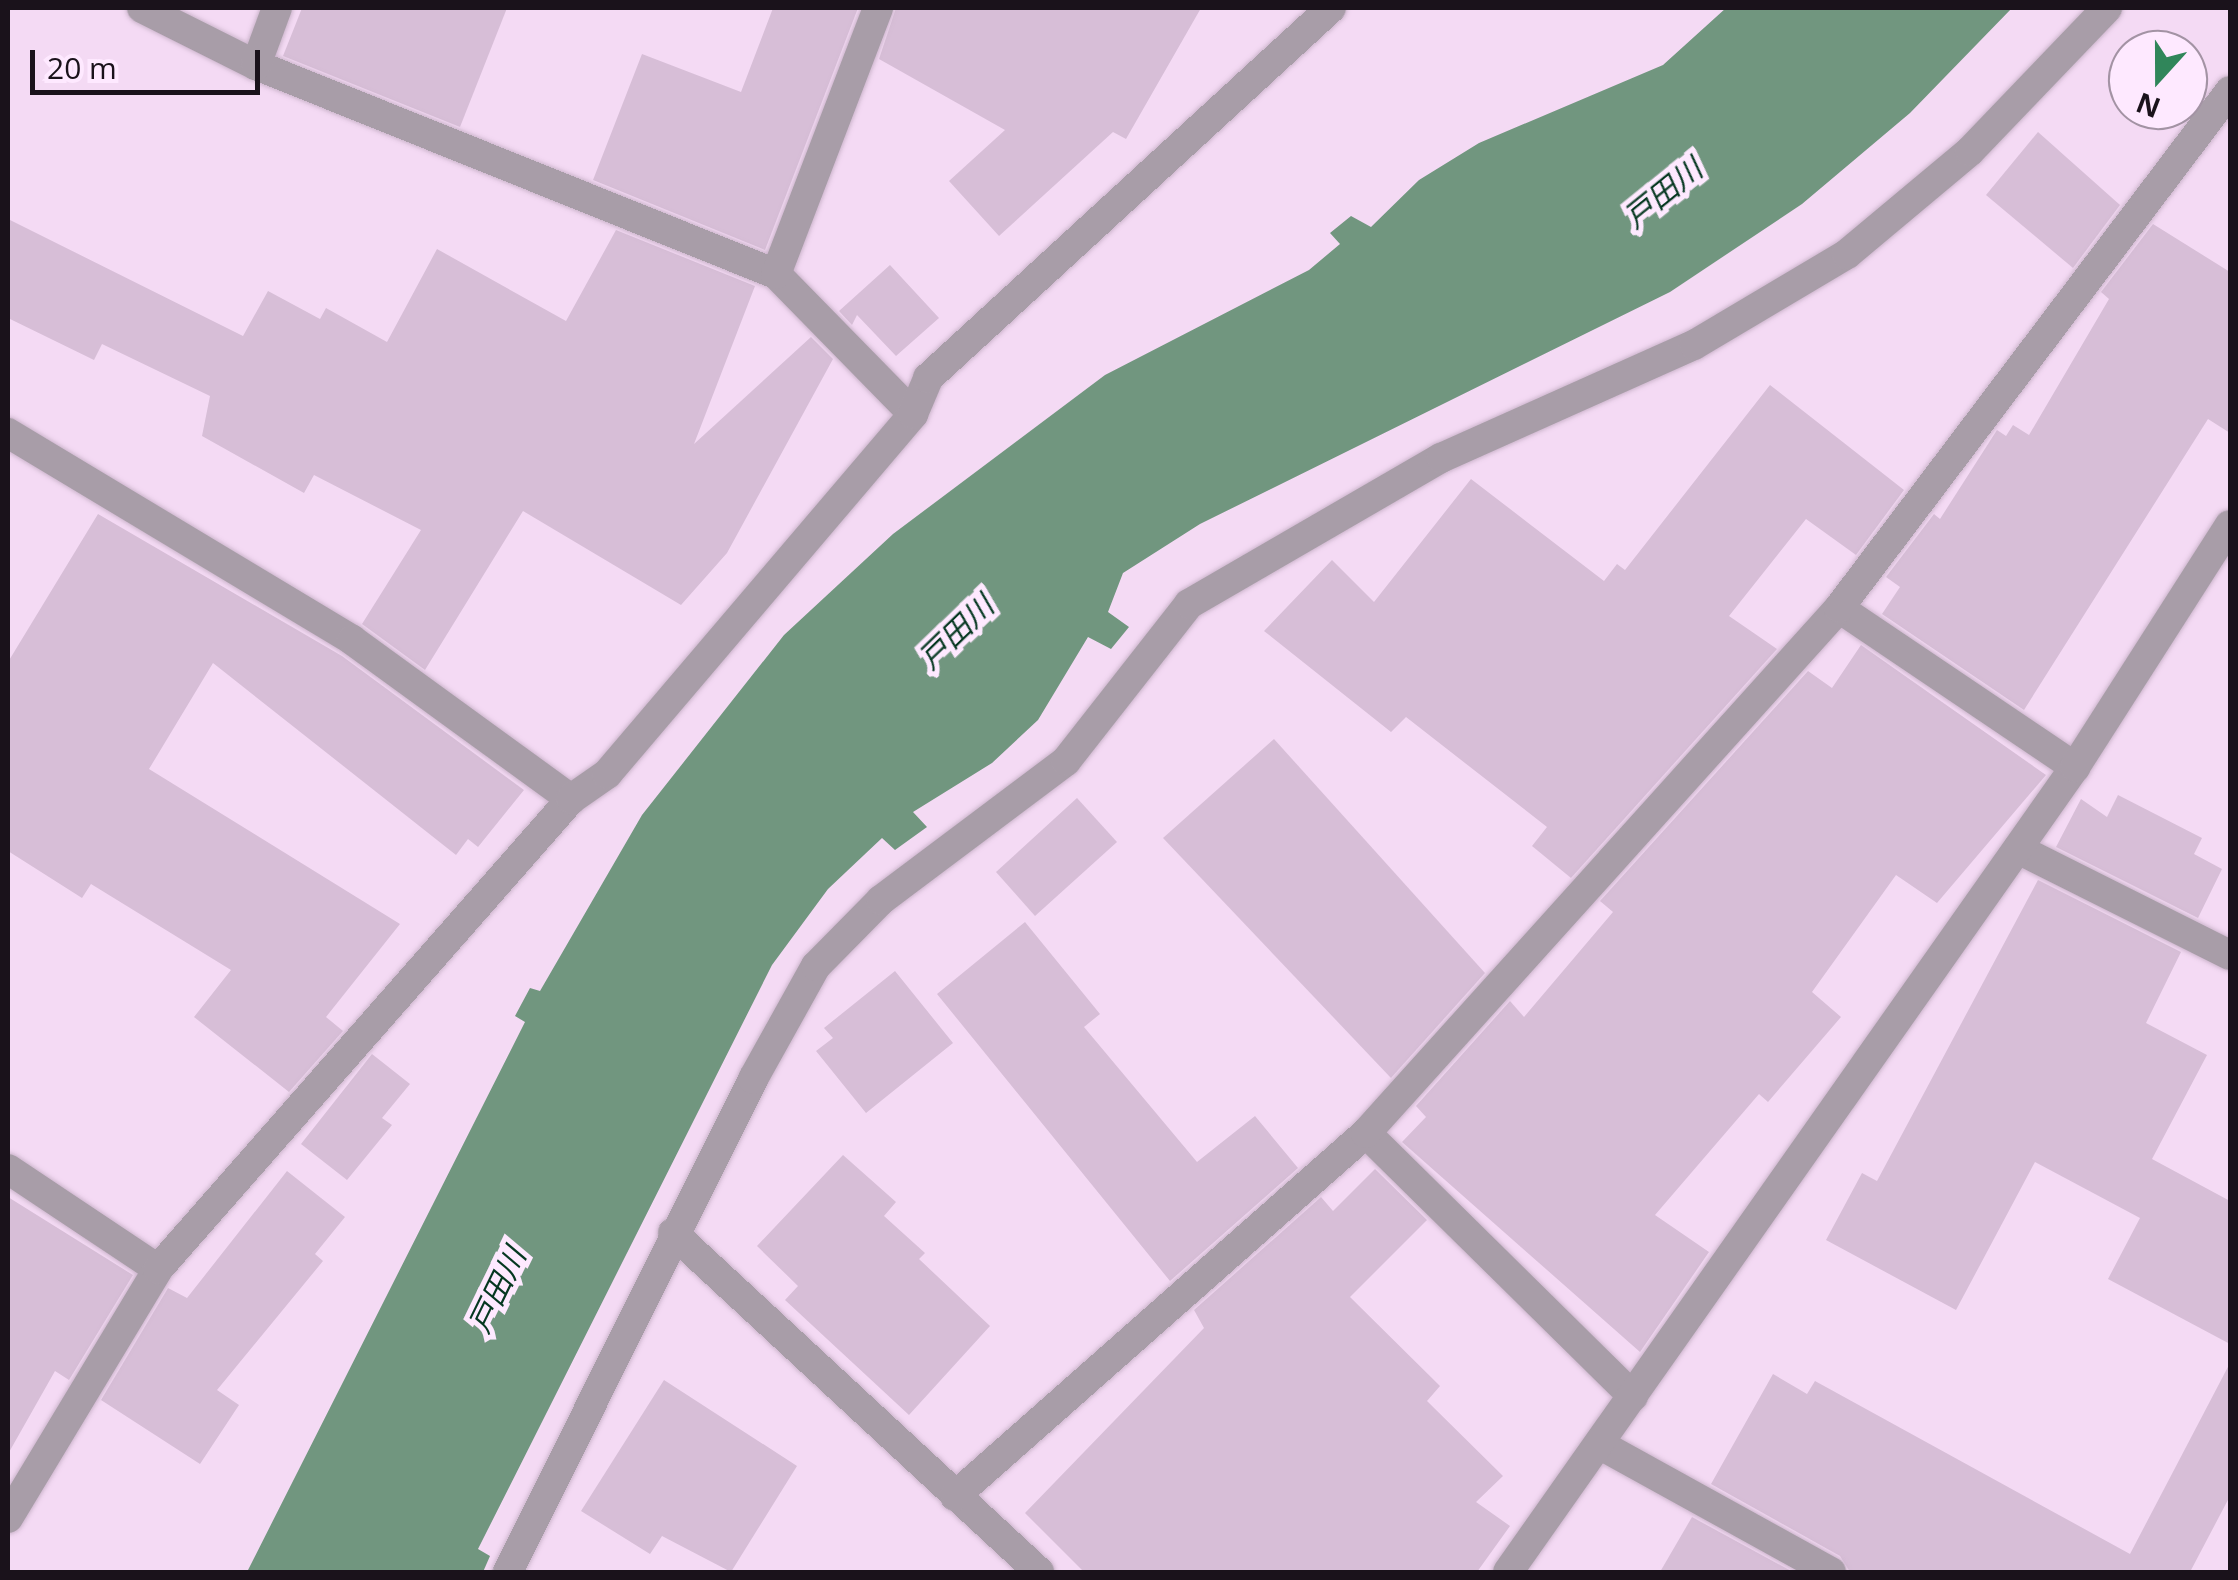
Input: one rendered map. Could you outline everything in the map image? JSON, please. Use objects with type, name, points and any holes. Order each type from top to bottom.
[{"type":"street","points":[[142,8],[256,65],[776,274],[913,414]]},
{"type":"street","points":[[256,65],[277,8]]},
{"type":"street","points":[[776,274],[878,8]]},
{"type":"street","points":[[8,1518],[158,1269],[571,799],[607,774],[913,414],[928,378],[1331,8]]},
{"type":"street","points":[[508,1572],[673,1234],[816,966],[881,900],[1066,761],[1188,604],[1441,458],[1694,345],[1847,254],[1970,152],[2107,8]]},
{"type":"street","points":[[955,1496],[1366,1133],[1839,608],[2230,90]]},
{"type":"street","points":[[8,433],[352,640],[571,799]]},
{"type":"street","points":[[1508,1572],[2075,768],[2230,525]]},
{"type":"street","points":[[1839,608],[2075,768]]},
{"type":"street","points":[[2018,848],[2230,955]]},
{"type":"street","points":[[1366,1133],[1633,1396]]},
{"type":"street","points":[[8,1169],[158,1269]]},
{"type":"street","points":[[673,1234],[1038,1572]]},
{"type":"street","points":[[1598,1444],[1832,1572]]},
{"type":"water","name":"戸田川","points":[[1726,8],[2012,8],[1910,113],[1802,204],[1670,292],[1200,524],[1123,573],[1108,612],[1129,627],[1111,649],[1088,637],[1038,720],[992,763],[913,812],[927,827],[895,850],[882,838],[828,889],[772,965],[478,1549],[490,1556],[483,1572],[247,1572],[525,1022],[515,1016],[530,988],[540,991],[642,815],[784,635],[893,534],[1105,375],[1309,270],[1340,244],[1330,233],[1351,216],[1371,227],[1419,180],[1479,143],[1663,65]]},
{"type":"building","points":[[302,8],[507,8],[460,127],[283,56]]},
{"type":"building","points":[[773,8],[858,8],[765,250],[593,180],[642,54],[741,92]]},
{"type":"building","points":[[896,8],[1201,8],[1126,139],[1113,132],[999,236],[949,181],[1005,130],[879,59]]},
{"type":"building","points":[[2038,132],[2120,205],[2073,268],[1986,195]]},
{"type":"building","points":[[8,219],[243,336],[268,291],[320,319],[326,308],[387,342],[437,249],[566,321],[616,230],[755,286],[694,444],[811,337],[833,359],[727,553],[681,605],[523,511],[425,670],[362,624],[421,530],[314,475],[304,493],[202,436],[210,396],[102,344],[94,360],[8,318]]},
{"type":"building","points":[[2153,224],[2230,272],[2230,433],[2208,419],[2024,710],[1882,614],[1900,587],[1886,577],[1934,514],[1940,519],[1997,430],[2006,436],[2013,425],[2029,435],[2109,299],[2101,292]]},
{"type":"building","points":[[890,265],[939,318],[896,356],[857,315],[852,325],[839,311]]},
{"type":"building","points":[[1770,385],[1904,490],[1856,555],[1806,519],[1729,616],[1777,649],[1571,878],[1532,846],[1547,827],[1406,717],[1391,732],[1264,631],[1332,560],[1374,602],[1471,479],[1604,581],[1617,564],[1625,570]]},
{"type":"building","points":[[98,514],[342,656],[524,790],[478,847],[468,839],[456,855],[213,663],[149,769],[400,924],[326,1017],[343,1031],[289,1092],[194,1017],[231,970],[91,884],[82,898],[8,851],[8,662]]},
{"type":"building","points":[[1861,645],[2046,775],[1937,903],[1896,875],[1812,992],[1841,1017],[1768,1102],[1759,1094],[1655,1215],[1709,1252],[1640,1352],[1402,1142],[1426,1117],[1416,1106],[1510,1001],[1524,1017],[1613,912],[1600,901],[1808,671],[1832,688]]},
{"type":"building","points":[[1274,739],[1485,973],[1391,1078],[1163,838]]},
{"type":"building","points":[[2118,795],[2202,838],[2194,854],[2222,869],[2198,918],[2056,847],[2081,799],[2107,817]]},
{"type":"building","points":[[1077,798],[1117,842],[1035,916],[996,872]]},
{"type":"building","points":[[2038,880],[2181,952],[2146,1023],[2207,1055],[2152,1159],[2230,1201],[2230,1344],[2108,1279],[2140,1218],[2035,1162],[1956,1310],[1826,1240],[1862,1173],[1877,1181]]},
{"type":"building","points":[[1025,922],[1100,1014],[1084,1027],[1197,1162],[1255,1116],[1298,1168],[1170,1281],[937,994]]},
{"type":"building","points":[[895,971],[953,1043],[866,1113],[816,1051],[833,1038],[824,1028]]},
{"type":"building","points":[[372,1054],[410,1084],[382,1118],[392,1125],[347,1180],[301,1144]]},
{"type":"building","points":[[843,1155],[896,1202],[884,1216],[925,1253],[919,1259],[990,1326],[909,1415],[785,1300],[798,1286],[757,1246]]},
{"type":"building","points":[[1375,1169],[1427,1220],[1350,1297],[1440,1386],[1427,1401],[1503,1476],[1476,1502],[1510,1526],[1477,1572],[1084,1572],[1025,1513],[1204,1328],[1194,1310],[1321,1197],[1333,1211]]},
{"type":"building","points":[[287,1171],[345,1217],[315,1254],[323,1261],[217,1390],[239,1405],[200,1464],[101,1400],[168,1288],[187,1298]]},
{"type":"building","points":[[8,1197],[133,1275],[69,1380],[55,1371],[8,1454]]},
{"type":"building","points":[[2230,1363],[2230,1496],[2190,1572],[1850,1572],[1840,1556],[1711,1484],[1773,1374],[1807,1394],[1815,1381],[2130,1554]]},
{"type":"building","points":[[664,1380],[797,1466],[731,1572],[662,1536],[650,1554],[581,1511]]},
{"type":"building","points":[[1692,1517],[1793,1572],[1660,1572]]}]
